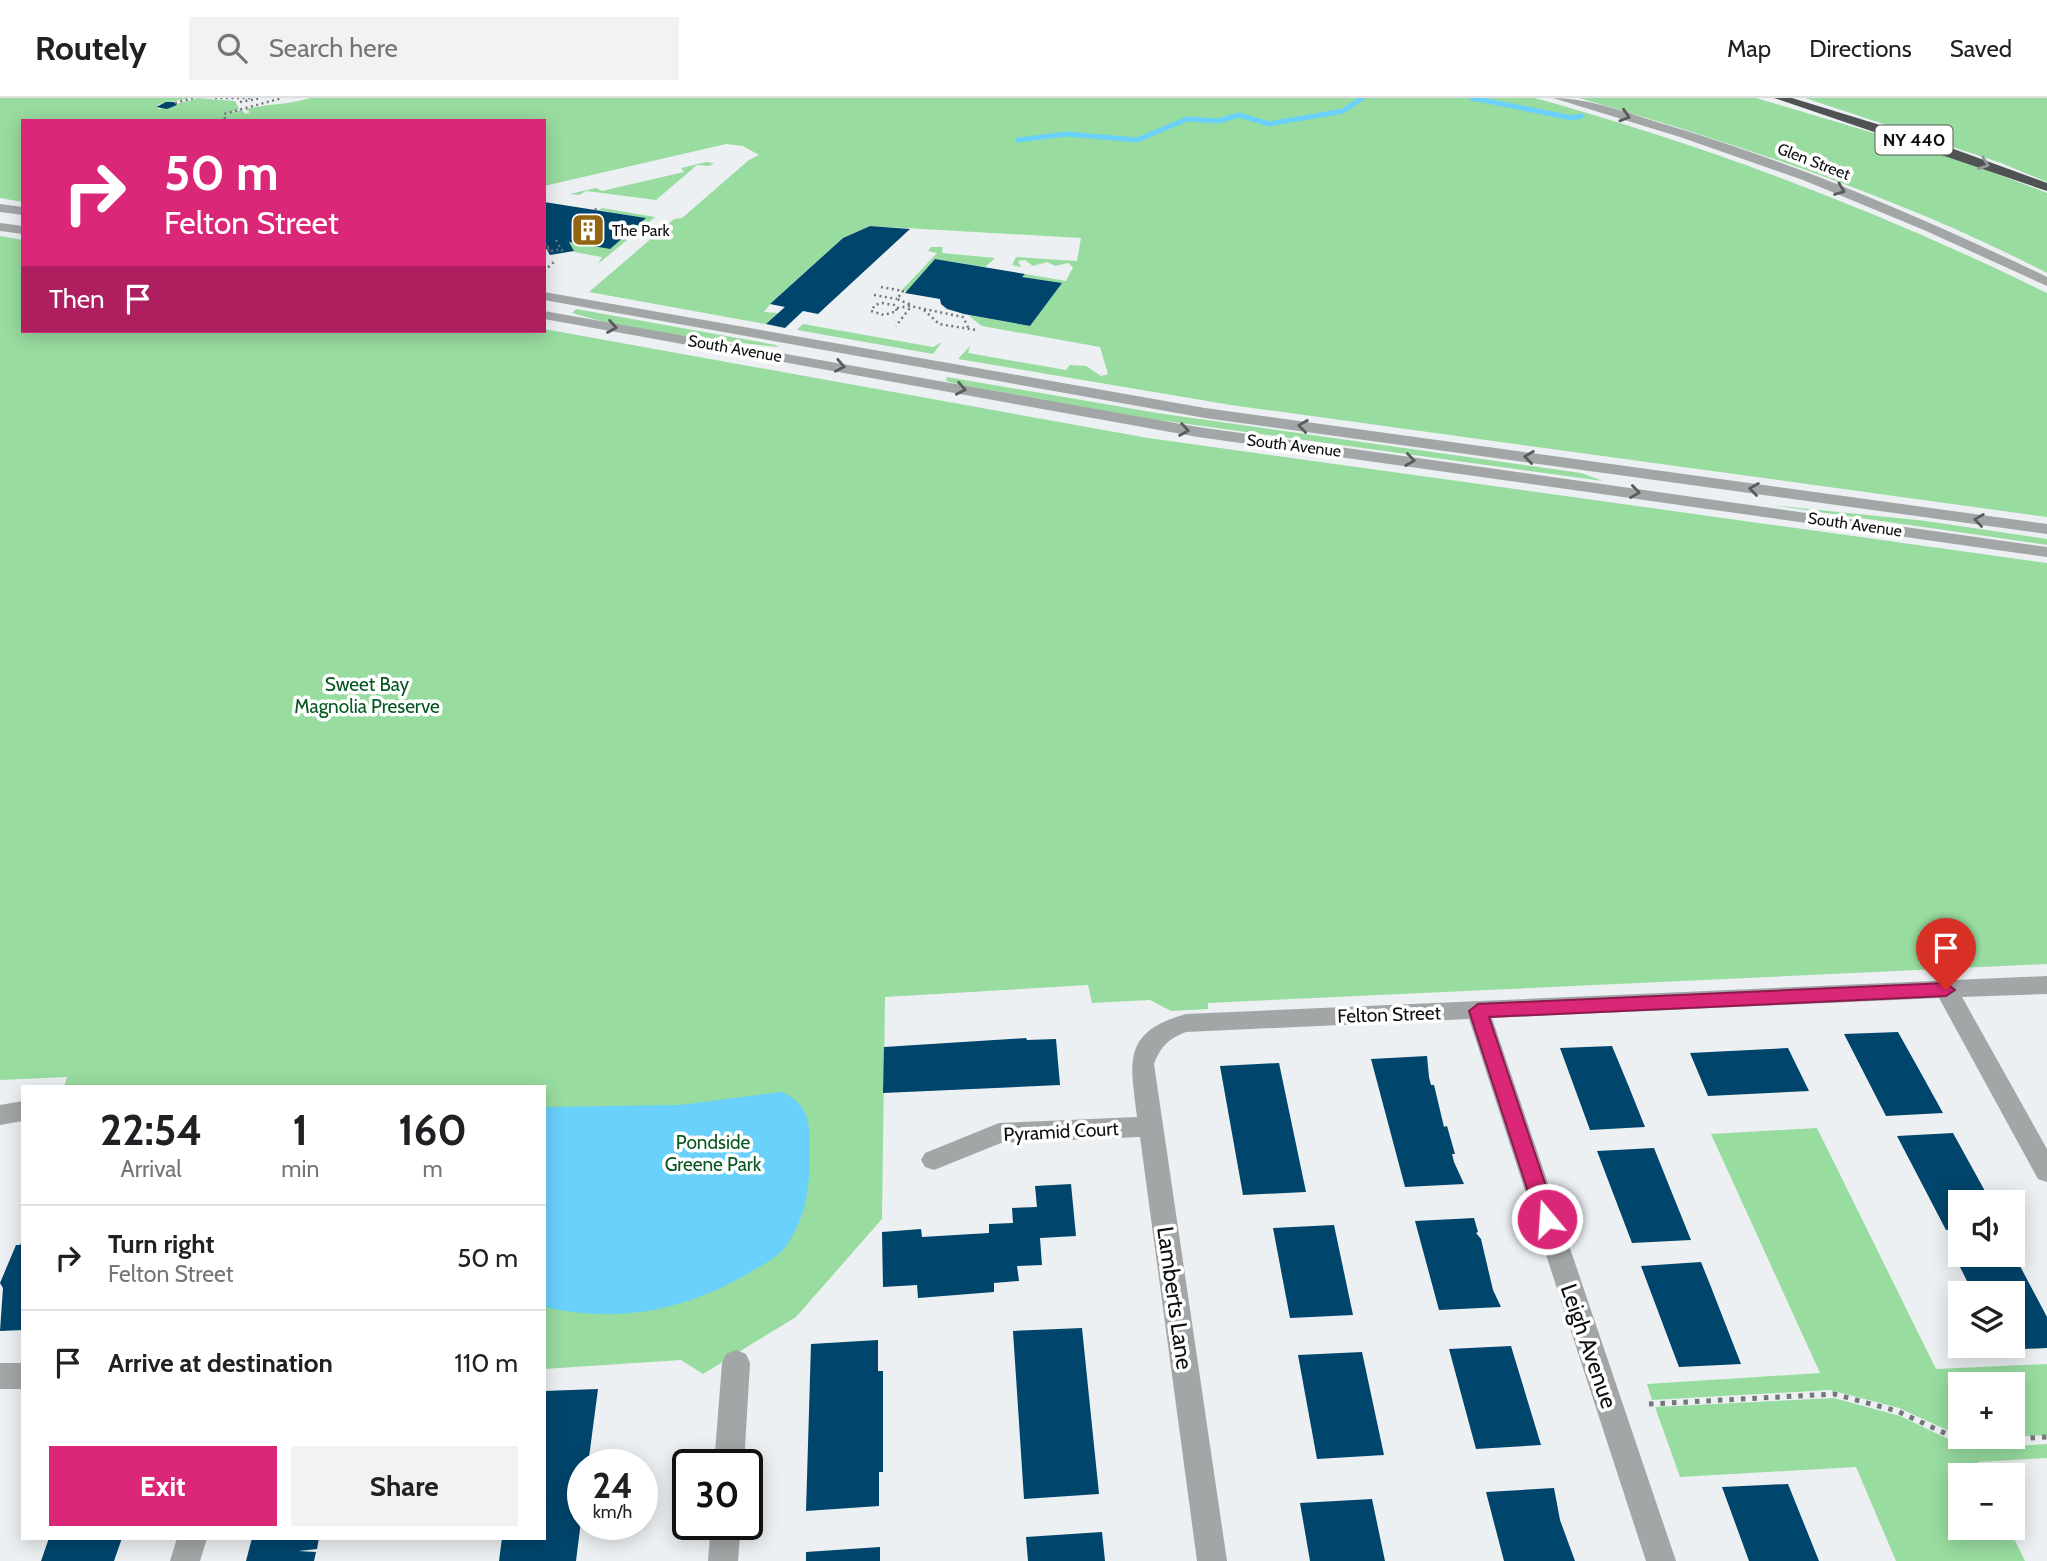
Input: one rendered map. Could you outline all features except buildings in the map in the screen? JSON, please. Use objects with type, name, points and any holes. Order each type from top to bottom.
[{"type":"highway","name":"NY 440","points":[[1780,98],[1924,143],[2047,187]]},
{"type":"street","name":"Glen Street","points":[[1559,98],[1768,162],[1888,209],[2047,282]]},
{"type":"street","points":[[0,208],[21,211]]},
{"type":"street","points":[[0,227],[21,230]]},
{"type":"street","name":"South Avenue","points":[[546,296],[1205,413],[2047,529]]},
{"type":"street","name":"South Avenue","points":[[546,315],[1198,432],[2047,552]]},
{"type":"street","name":"Felton Street","points":[[1154,1038],[1168,1028],[1186,1023],[2047,985]]},
{"type":"street","points":[[1946,990],[2047,1172]]},
{"type":"street","name":"Leigh Avenue","points":[[1478,1011],[1661,1561]]},
{"type":"street","name":"Lamberts Lane","points":[[1154,1038],[1146,1049],[1142,1064],[1212,1561]]},
{"type":"street","points":[[0,1116],[21,1111]]},
{"type":"street","name":"Pyramid Court","points":[[934,1160],[999,1133],[1151,1126]]},
{"type":"street","points":[[730,1449],[736,1363]]},
{"type":"street","points":[[0,1376],[21,1376]]},
{"type":"street","points":[[185,1561],[191,1540]]},
{"type":"street","points":[[723,1561],[725,1540]]},
{"type":"path","points":[[175,103],[193,98]]},
{"type":"path","points":[[215,98],[237,101],[260,99],[265,103]]},
{"type":"path","points":[[237,101],[250,98]]},
{"type":"path","points":[[225,119],[223,115],[282,98]]},
{"type":"path","points":[[237,101],[243,110]]},
{"type":"path","points":[[556,240],[565,254]]},
{"type":"path","points":[[546,244],[552,251],[562,249]]},
{"type":"path","points":[[546,269],[555,261]]},
{"type":"path","points":[[881,287],[904,291],[897,299]]},
{"type":"path","points":[[874,295],[906,301],[910,306]]},
{"type":"path","points":[[897,308],[888,315],[871,311],[875,305],[883,303],[897,308],[910,306],[963,317],[969,329]]},
{"type":"path","points":[[896,326],[910,306]]},
{"type":"path","points":[[924,309],[939,324],[976,330]]},
{"type":"path","points":[[1648,1404],[1834,1394],[1897,1411],[1964,1442],[2047,1437]]},
{"type":"green space","points":[[0,98],[190,98],[159,104],[156,107],[159,109],[197,98],[235,101],[239,109],[227,114],[241,110],[246,114],[250,112],[245,109],[310,98],[1535,98],[1666,138],[1796,184],[1922,235],[2047,293],[2047,517],[1231,405],[958,359],[970,346],[968,353],[1066,370],[1070,365],[1086,366],[1101,376],[1108,374],[1100,347],[982,326],[968,315],[1030,326],[1061,283],[1022,277],[1025,274],[1066,281],[1073,267],[1068,263],[1055,266],[1047,262],[1033,266],[1025,260],[1018,261],[1021,267],[1012,265],[1016,257],[1077,261],[1081,238],[870,226],[843,238],[771,303],[764,312],[778,313],[766,324],[589,292],[674,219],[682,218],[749,160],[759,155],[743,146],[726,144],[546,186],[546,119],[21,119],[21,202],[0,198]]},
{"type":"green space","points":[[1579,98],[1756,98],[1944,154],[2047,193],[2047,273],[1934,220],[1818,174]]},
{"type":"green space","points":[[1805,98],[2047,98],[2047,182],[2001,163]]},
{"type":"green space","points":[[706,162],[714,163],[709,166],[697,165],[656,200],[586,191],[579,195],[570,194],[596,188],[602,191],[684,172],[681,168]]},
{"type":"green space","points":[[602,208],[655,217],[598,264],[602,257],[574,252],[568,242],[610,249],[645,218],[599,210]]},
{"type":"green space","name":"Sweet Bay Magnolia Preserve","points":[[0,236],[21,240],[21,333],[546,333],[546,329],[1148,438],[2047,563],[2047,964],[1208,1003],[1208,1009],[1171,1011],[1150,1000],[1092,1003],[1088,985],[885,997],[882,1219],[796,1317],[703,1374],[681,1360],[546,1369],[546,1085],[65,1085],[67,1077],[0,1080]]},
{"type":"green space","points":[[931,247],[943,247],[942,253],[995,258],[985,267],[935,259],[907,291],[902,290],[937,253],[928,251]]},
{"type":"green space","points":[[576,309],[778,347],[622,326],[572,313]]},
{"type":"green space","points":[[803,324],[933,347],[942,342],[933,354],[797,330]]},
{"type":"green space","points":[[947,377],[1157,413],[1581,473],[1603,481],[1151,419],[960,385],[946,381]]},
{"type":"green space","points":[[1771,505],[1926,521],[2047,539],[2047,545]]},
{"type":"green space","points":[[1817,1128],[1936,1369],[2047,1364],[2047,1435],[2025,1436],[2025,1372],[1948,1372],[1948,1430],[1899,1408],[1830,1390],[1652,1400],[1647,1384],[1820,1373],[1711,1134]]},
{"type":"green space","points":[[1834,1398],[1900,1416],[1948,1439],[1948,1449],[2025,1449],[2025,1445],[2047,1444],[2047,1458],[1948,1463],[1948,1540],[2015,1540],[2025,1561],[1896,1561],[1856,1467],[1680,1477],[1655,1407]]},
{"type":"water","points":[[782,1092],[802,1108],[809,1130],[808,1187],[803,1211],[787,1245],[744,1276],[671,1306],[622,1314],[571,1312],[546,1307],[546,1107],[680,1105]]},
{"type":"waterway","points":[[1018,140],[1067,134],[1137,140],[1187,119],[1218,121],[1239,115],[1269,124],[1343,111],[1362,98]]},
{"type":"waterway","points":[[1472,98],[1572,118],[1581,116]]},
{"type":"place","name":"The Park","points":[[588,230]]},
{"type":"route","points":[[1547,1219],[1478,1011],[1946,990]]},
{"type":"park label","name":"Pondside Greene Park","points":[[713,1153]]}]
